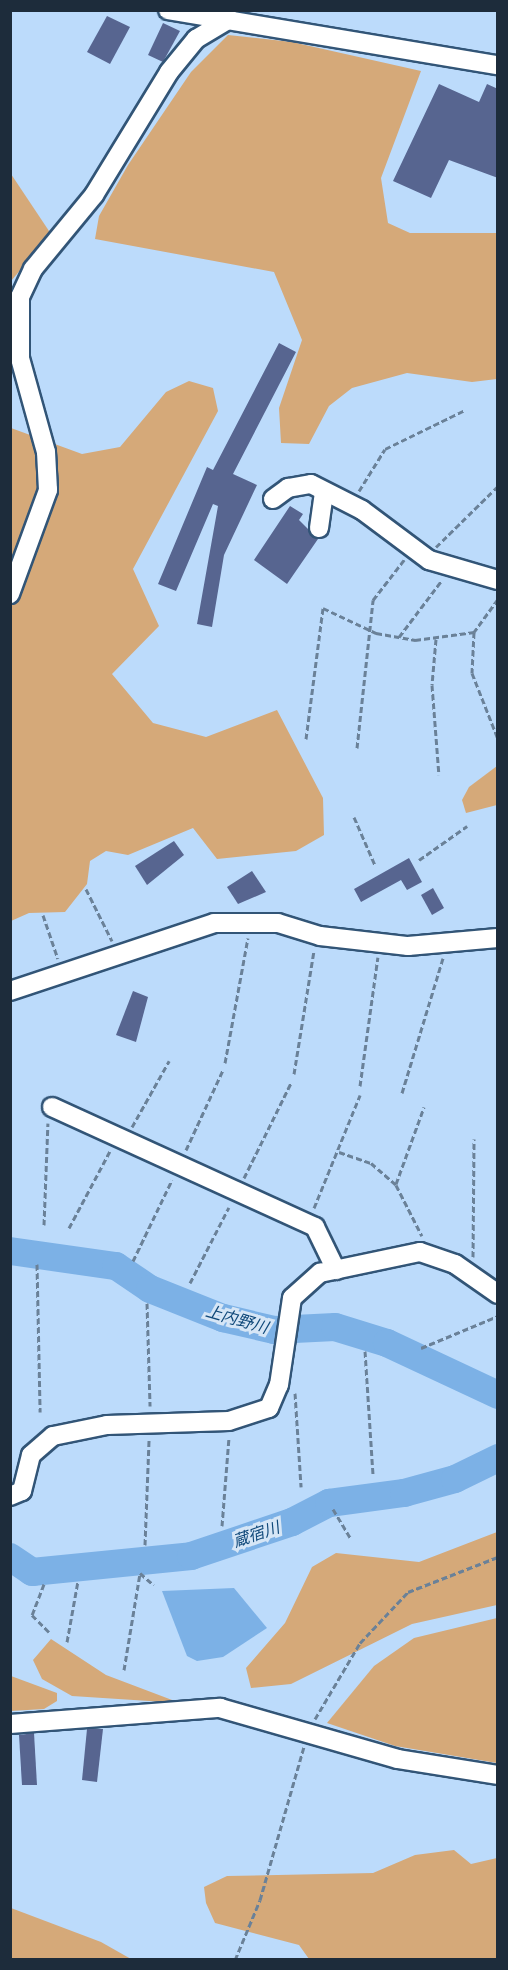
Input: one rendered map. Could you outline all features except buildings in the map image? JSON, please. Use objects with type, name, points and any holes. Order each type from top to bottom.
[{"type":"street","points":[[168,10],[498,64]]},
{"type":"street","points":[[10,594],[48,490],[46,452],[20,358],[20,297],[33,269],[94,195],[169,72],[196,39],[229,20]]},
{"type":"street","points":[[273,499],[298,484],[324,493],[362,510],[429,560],[498,580]]},
{"type":"street","points":[[319,528],[324,493]]},
{"type":"street","points":[[10,991],[214,923],[278,923],[320,936],[408,946],[498,938]]},
{"type":"street","points":[[50,1112],[315,1227],[336,1270]]},
{"type":"street","points":[[10,1496],[22,1491],[31,1455],[53,1436],[108,1425],[229,1421],[269,1408],[279,1385],[292,1298],[320,1273],[427,1253],[455,1264],[498,1294]]},
{"type":"street","points":[[10,1724],[220,1708],[308,1731],[398,1759],[498,1776]]},
{"type":"path","points":[[355,498],[385,450],[465,410]]},
{"type":"path","points":[[431,552],[498,486]]},
{"type":"path","points":[[357,748],[367,629],[373,600],[405,560]]},
{"type":"path","points":[[399,637],[447,574]]},
{"type":"path","points":[[498,599],[474,632],[472,673],[498,739]]},
{"type":"path","points":[[306,738],[323,608],[367,629],[399,637],[436,639],[474,632]]},
{"type":"path","points":[[436,639],[432,685],[439,775]]},
{"type":"path","points":[[354,817],[375,865]]},
{"type":"path","points":[[419,860],[467,826]]},
{"type":"path","points":[[86,889],[114,944]]},
{"type":"path","points":[[43,915],[61,966]]},
{"type":"path","points":[[225,1062],[249,933]]},
{"type":"path","points":[[294,1074],[316,943]]},
{"type":"path","points":[[360,1086],[379,950]]},
{"type":"path","points":[[402,1093],[444,953]]},
{"type":"path","points":[[128,1134],[169,1061]]},
{"type":"path","points":[[182,1158],[223,1070]]},
{"type":"path","points":[[241,1186],[291,1083]]},
{"type":"path","points":[[309,1217],[339,1152],[360,1095]]},
{"type":"path","points":[[396,1185],[424,1107]]},
{"type":"path","points":[[44,1225],[50,1112]]},
{"type":"path","points":[[473,1262],[474,1139]]},
{"type":"path","points":[[69,1228],[113,1144]]},
{"type":"path","points":[[339,1152],[371,1163],[396,1185],[426,1245]]},
{"type":"path","points":[[133,1261],[175,1173]]},
{"type":"path","points":[[190,1283],[233,1200]]},
{"type":"path","points":[[36,1264],[40,1412]]},
{"type":"path","points":[[147,1303],[150,1408]]},
{"type":"path","points":[[421,1348],[498,1316]]},
{"type":"path","points":[[365,1351],[373,1474]]},
{"type":"path","points":[[294,1391],[301,1487]]},
{"type":"path","points":[[222,1526],[229,1430]]},
{"type":"path","points":[[145,1545],[150,1432]]},
{"type":"path","points":[[333,1509],[351,1539]]},
{"type":"path","points":[[235,1959],[260,1900],[308,1731],[360,1643],[408,1592],[498,1557]]},
{"type":"path","points":[[124,1670],[140,1573],[154,1585]]},
{"type":"path","points":[[67,1642],[78,1581]]},
{"type":"path","points":[[44,1584],[32,1615],[49,1632]]},
{"type":"shaded area","points":[[228,35],[292,42],[421,71],[381,178],[388,223],[410,233],[497,233],[497,379],[472,382],[407,373],[352,388],[329,406],[309,444],[281,443],[279,408],[302,340],[274,272],[95,239],[99,216],[128,165],[191,72]]},
{"type":"shaded area","points":[[11,174],[51,234],[11,281]]},
{"type":"shaded area","points":[[189,381],[213,388],[218,411],[133,569],[159,626],[112,674],[153,723],[206,737],[277,710],[323,798],[324,835],[296,851],[217,859],[193,828],[128,855],[106,851],[90,861],[87,884],[65,912],[29,913],[11,921],[11,428],[82,454],[120,447],[166,392]]},
{"type":"shaded area","points":[[497,766],[497,805],[466,813],[462,800],[469,787]]},
{"type":"shaded area","points":[[497,1532],[497,1605],[412,1624],[291,1684],[251,1688],[246,1668],[285,1623],[312,1567],[336,1553],[419,1562]]},
{"type":"shaded area","points":[[497,1618],[497,1763],[395,1746],[327,1723],[374,1666],[414,1638]]},
{"type":"shaded area","points":[[51,1639],[106,1675],[180,1703],[72,1696],[42,1679],[33,1660]]},
{"type":"shaded area","points":[[11,1676],[57,1693],[57,1701],[44,1709],[11,1711]]},
{"type":"shaded area","points":[[454,1850],[471,1864],[497,1858],[497,1959],[309,1959],[299,1945],[215,1923],[206,1903],[204,1887],[227,1876],[373,1873],[415,1855]]},
{"type":"shaded area","points":[[11,1908],[101,1942],[131,1959],[11,1959]]},
{"type":"water","points":[[234,1588],[267,1628],[223,1657],[197,1661],[187,1656],[162,1591]]},
{"type":"waterway","name":"上内野川","points":[[10,1251],[116,1266],[150,1289],[223,1318],[274,1330],[335,1327],[387,1343],[498,1395]]},
{"type":"waterway","name":"蔵宿川","points":[[10,1557],[32,1572],[191,1556],[292,1522],[329,1503],[404,1493],[455,1479],[498,1458]]}]
